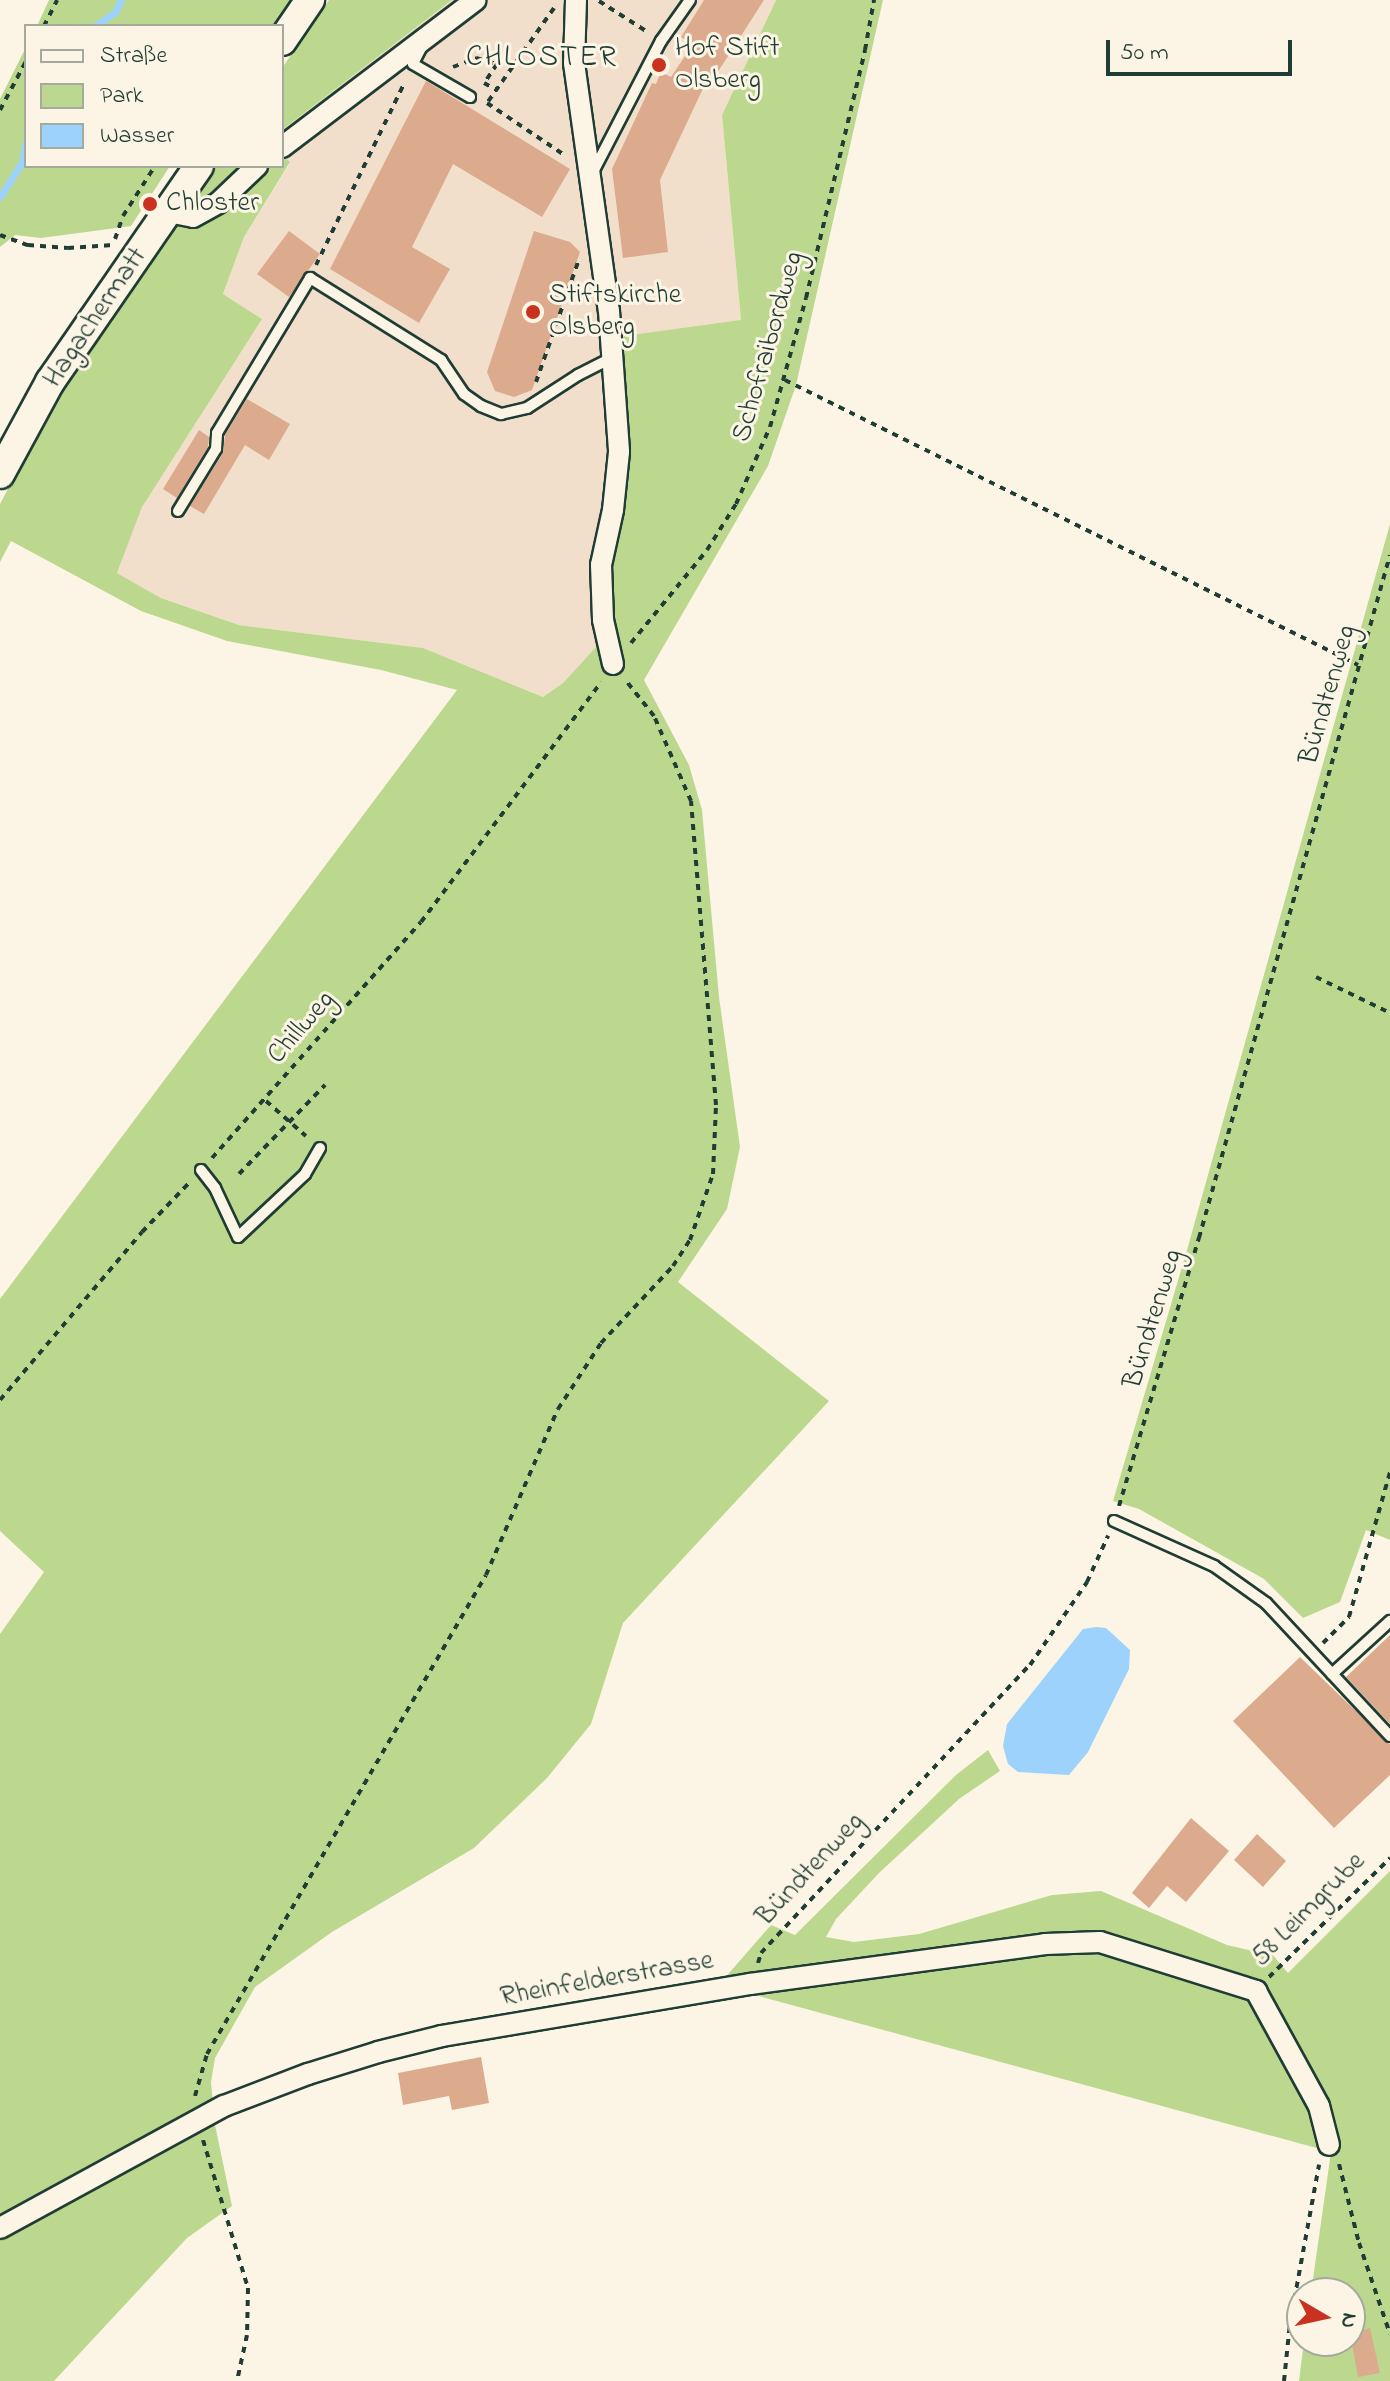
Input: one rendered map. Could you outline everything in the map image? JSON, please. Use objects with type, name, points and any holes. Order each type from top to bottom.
[{"type":"street","points":[[284,38],[310,0]]},
{"type":"street","points":[[284,145],[476,0]]},
{"type":"street","points":[[576,0],[574,63],[592,174],[619,452],[613,510],[601,565],[603,620],[613,664]]},
{"type":"street","name":"Hagachermatt","points":[[0,474],[50,382],[198,168]]},
{"type":"street","points":[[168,212],[193,217],[218,203],[255,168]]},
{"type":"street","name":"Rheinfelderstrasse","points":[[0,2228],[199,2123],[224,2106],[308,2074],[442,2036],[750,1984],[1045,1944],[1100,1942],[1256,1991]]},
{"type":"street","points":[[1256,1991],[1319,2106],[1329,2145]]},
{"type":"lane","points":[[592,174],[661,41],[690,0]]},
{"type":"lane","points":[[427,35],[413,64],[470,97]]},
{"type":"lane","points":[[178,511],[216,449],[217,433],[310,278],[441,360],[464,394],[481,406],[501,414],[527,408],[611,358]]},
{"type":"lane","points":[[201,1170],[215,1188],[238,1237],[305,1174],[320,1148]]},
{"type":"lane","points":[[1114,1521],[1214,1566],[1266,1603],[1390,1736]]},
{"type":"lane","points":[[1332,1674],[1390,1621]]},
{"type":"path","points":[[45,24],[57,0]]},
{"type":"path","points":[[560,0],[487,103],[592,174]]},
{"type":"path","points":[[597,0],[661,41]]},
{"type":"path","name":"Schofraibordweg","points":[[613,664],[707,550],[736,504],[770,427],[785,380],[865,50],[874,0]]},
{"type":"path","points":[[431,75],[476,58],[497,64],[484,83],[495,89]]},
{"type":"path","points":[[310,278],[413,64]]},
{"type":"path","points":[[0,110],[24,65]]},
{"type":"path","points":[[113,245],[123,216],[154,168]]},
{"type":"path","points":[[0,235],[28,245],[68,248],[147,243]]},
{"type":"path","points":[[527,408],[582,250]]},
{"type":"path","points":[[785,380],[1358,665]]},
{"type":"path","name":"Bündtenweg","points":[[750,1984],[761,1953],[1030,1665],[1087,1582],[1114,1521],[1199,1238],[1390,555]]},
{"type":"path","points":[[237,2381],[247,2335],[248,2288],[207,2162],[199,2123],[195,2094],[207,2054],[486,1575],[558,1409],[601,1343],[673,1266],[690,1240],[713,1174],[716,1105],[691,801],[654,716],[613,664]]},
{"type":"path","name":"Chillweg","points":[[0,1400],[142,1232],[266,1101],[421,922],[613,664]]},
{"type":"path","points":[[1316,977],[1390,1013]]},
{"type":"path","points":[[239,1174],[325,1085]]},
{"type":"path","points":[[266,1101],[320,1148]]},
{"type":"path","points":[[1312,1653],[1349,1617],[1390,1472]]},
{"type":"path","name":"58 Leimgrube","points":[[1256,1991],[1390,1858]]},
{"type":"path","points":[[1329,2145],[1342,2169],[1359,2243],[1390,2334]]},
{"type":"path","points":[[1284,2381],[1290,2323],[1317,2169],[1329,2145]]},
{"type":"shaded area","points":[[452,0],[776,0],[722,115],[741,320],[610,425],[609,474],[589,567],[596,647],[563,683],[543,697],[423,648],[239,625],[161,598],[117,573],[141,507],[262,319],[223,294],[244,237],[290,163],[284,158],[284,128]]},
{"type":"green space","points":[[49,0],[292,0],[275,24],[38,24]]},
{"type":"green space","points":[[329,0],[452,0],[284,128],[284,65]]},
{"type":"green space","points":[[776,0],[883,0],[796,385],[768,466],[644,680],[689,765],[702,810],[719,997],[740,1147],[727,1209],[678,1282],[829,1401],[623,1623],[591,1724],[547,1778],[474,1848],[332,1932],[255,1987],[215,2058],[211,2082],[215,2125],[232,2206],[187,2238],[54,2381],[0,2381],[0,1634],[44,1572],[0,1531],[0,1299],[457,690],[381,670],[227,641],[141,611],[11,541],[0,562],[0,504],[46,417],[92,342],[213,168],[284,168],[284,158],[290,162],[244,237],[223,294],[262,319],[142,507],[117,573],[161,598],[239,625],[423,648],[543,697],[563,683],[596,647],[589,567],[609,474],[610,425],[605,375],[624,336],[741,320],[722,115]]},
{"type":"green space","points":[[24,51],[24,168],[169,168],[131,226],[41,238],[15,235],[0,247],[0,99]]},
{"type":"green space","points":[[1390,524],[1390,1540],[1366,1530],[1340,1602],[1303,1618],[1264,1579],[1139,1509],[1113,1501],[1187,1250]]},
{"type":"green space","points":[[988,1750],[1000,1771],[959,1799],[879,1873],[836,1919],[826,1937],[854,1942],[919,1934],[1052,1895],[1101,1891],[1227,1945],[1253,1951],[1265,1946],[1288,1973],[1390,1871],[1390,2381],[1299,2381],[1302,2357],[1366,2357],[1366,2277],[1313,2277],[1331,2152],[755,1995],[724,2000],[723,1980],[771,1925],[795,1935],[956,1775]]},
{"type":"water","points":[[1106,1628],[1130,1650],[1129,1669],[1088,1752],[1069,1775],[1018,1772],[1008,1764],[1003,1746],[1007,1724],[1083,1629]]},
{"type":"building","points":[[704,0],[764,0],[712,81],[707,80],[660,180],[668,252],[623,258],[612,169],[652,83],[656,84],[661,72],[671,77],[693,44],[681,37]]},
{"type":"building","points":[[426,81],[570,169],[542,217],[453,164],[412,247],[450,269],[419,323],[330,269]]},
{"type":"building","points":[[289,231],[320,254],[289,297],[257,274]]},
{"type":"building","name":"Stiftskirche Olsberg","points":[[534,231],[570,242],[580,252],[532,390],[514,397],[495,391],[487,372]]},
{"type":"building","points":[[247,399],[290,424],[269,460],[245,445],[204,514],[190,506],[223,453],[225,435]]},
{"type":"building","points":[[199,430],[209,437],[208,447],[177,498],[163,489]]},
{"type":"building","points":[[1390,1635],[1390,1724],[1346,1677]]},
{"type":"building","points":[[1300,1657],[1390,1744],[1390,1775],[1334,1828],[1233,1721]]},
{"type":"building","points":[[1191,1818],[1229,1851],[1186,1902],[1167,1886],[1149,1908],[1132,1893]]},
{"type":"building","points":[[1257,1834],[1286,1861],[1263,1887],[1234,1860]]},
{"type":"building","points":[[481,2057],[489,2103],[452,2110],[449,2096],[403,2105],[398,2073]]},
{"type":"building","points":[[1370,2328],[1380,2373],[1358,2377],[1354,2357],[1366,2357],[1366,2329]]},
{"type":"waterway","points":[[98,24],[115,12],[121,0]]},
{"type":"waterway","points":[[0,197],[22,162],[24,152]]},
{"type":"place","name":"Hof Stift Olsberg","points":[[659,65]]},
{"type":"place","name":"Chloster","points":[[150,204]]},
{"type":"place","name":"Stiftskirche Olsberg","points":[[533,312]]},
{"type":"district","name":"CHLOSTER","points":[[542,58]]}]
